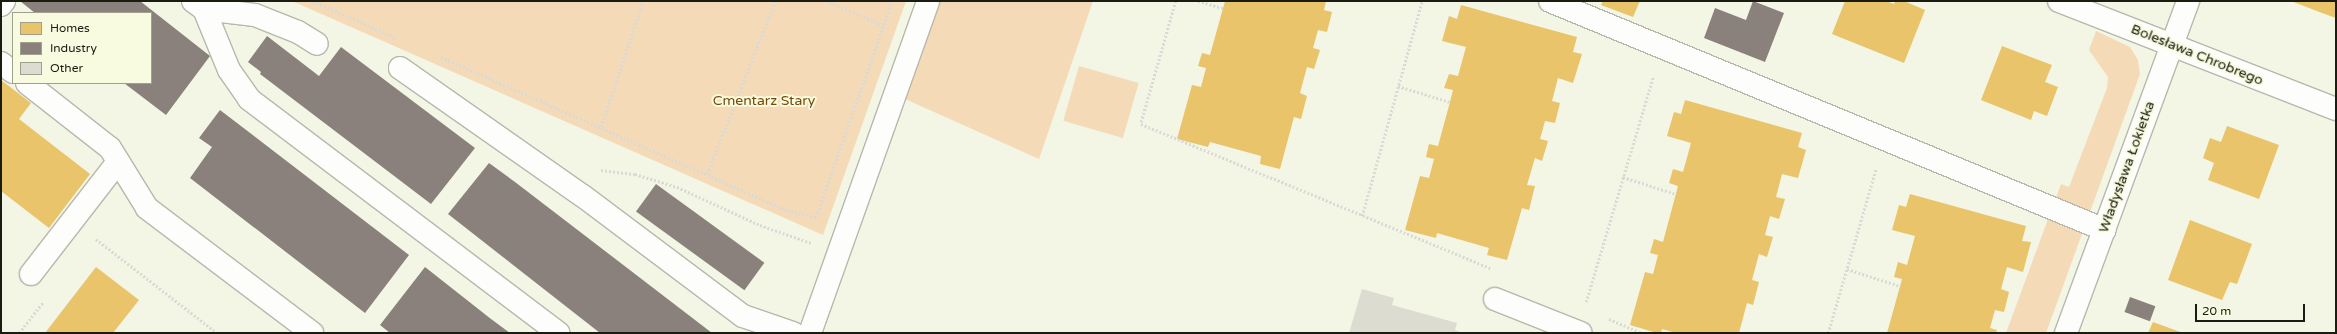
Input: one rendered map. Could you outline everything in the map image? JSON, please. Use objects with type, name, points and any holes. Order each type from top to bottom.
[{"type":"street","points":[[1,5],[4,1]]},
{"type":"street","points":[[810,333],[928,1]]},
{"type":"street","points":[[1550,1],[1885,138],[2104,230]]},
{"type":"street","name":"Bolesława Chrobrego","points":[[2059,1],[2171,46],[2336,109]]},
{"type":"street","name":"Władysława Łokietka","points":[[2066,333],[2188,1]]},
{"type":"street","points":[[198,5],[255,15],[298,32],[317,44]]},
{"type":"street","points":[[198,5],[229,70],[249,99],[558,333]]},
{"type":"street","points":[[1,63],[12,71]]},
{"type":"street","points":[[400,68],[583,196],[744,316],[793,333]]},
{"type":"street","points":[[28,84],[110,148],[147,208],[312,333]]},
{"type":"street","points":[[32,274],[118,162]]},
{"type":"street","points":[[1496,299],[1581,333]]},
{"type":"path","points":[[313,1],[397,38]]},
{"type":"path","points":[[600,127],[643,1]]},
{"type":"path","points":[[707,174],[775,1]]},
{"type":"path","points":[[827,1],[883,25]]},
{"type":"path","points":[[440,56],[786,210],[816,218],[892,1]]},
{"type":"path","points":[[1176,1],[1141,124],[1494,270]]},
{"type":"path","points":[[1198,1],[1223,8]]},
{"type":"path","points":[[1362,216],[1422,1]]},
{"type":"path","points":[[1585,308],[1662,47]]},
{"type":"path","points":[[1398,86],[1450,102]]},
{"type":"path","points":[[1828,333],[1885,138]]},
{"type":"path","points":[[598,170],[635,174],[677,187],[760,225],[811,243]]},
{"type":"path","points":[[1623,177],[1676,194]]},
{"type":"path","points":[[94,237],[217,333]]},
{"type":"path","points":[[1847,269],[1900,286]]},
{"type":"path","points":[[19,333],[47,297]]},
{"type":"path","points":[[1604,317],[1642,333]]},
{"type":"green space","name":"Cmentarz Stary","points":[[292,1],[906,1],[823,235]]},
{"type":"green space","points":[[937,1],[1093,1],[1039,159],[905,99]]},
{"type":"green space","points":[[2096,31],[2130,47],[2138,60],[2140,74],[2046,333],[2006,333],[2061,184],[2069,187],[2107,88],[2108,77],[2089,50]]},
{"type":"green space","points":[[1079,66],[1139,83],[1123,138],[1063,121]]},
{"type":"building: Homes","points":[[1225,1],[1326,1],[1324,10],[1332,12],[1327,32],[1318,30],[1313,48],[1320,50],[1314,69],[1307,67],[1300,93],[1307,96],[1301,119],[1294,117],[1280,169],[1260,164],[1261,156],[1210,142],[1208,147],[1177,139],[1192,85],[1201,87],[1206,68],[1198,66],[1202,53],[1210,55]]},
{"type":"building: Homes","points":[[1603,1],[1640,1],[1633,17],[1601,5]]},
{"type":"building: Homes","points":[[1845,1],[1886,1],[1894,4],[1895,1],[1904,1],[1925,10],[1904,63],[1832,34]]},
{"type":"building: Homes","points":[[2291,1],[2336,1],[2336,18],[2322,13]]},
{"type":"building: Homes","points":[[1461,5],[1577,37],[1573,52],[1582,54],[1573,83],[1558,78],[1552,101],[1560,103],[1555,123],[1545,121],[1540,139],[1548,141],[1542,161],[1535,158],[1527,185],[1535,186],[1529,210],[1522,208],[1507,260],[1487,255],[1489,248],[1437,233],[1436,238],[1405,230],[1420,176],[1429,178],[1434,159],[1426,157],[1429,144],[1438,146],[1453,90],[1444,88],[1449,74],[1458,76],[1466,47],[1442,41],[1449,16],[1457,19]]},
{"type":"building: Homes","points":[[2002,46],[2052,65],[2045,82],[2058,87],[2047,116],[2034,111],[2031,120],[1981,100]]},
{"type":"building: Homes","points":[[1,80],[31,103],[19,119],[90,174],[49,228],[1,191]]},
{"type":"building: Homes","points":[[1685,100],[1802,133],[1798,147],[1806,150],[1798,178],[1782,174],[1776,197],[1785,199],[1779,219],[1770,216],[1765,235],[1773,237],[1767,257],[1759,254],[1752,280],[1759,282],[1753,305],[1747,303],[1739,333],[1676,333],[1662,329],[1661,333],[1657,333],[1630,325],[1645,272],[1653,274],[1658,255],[1650,253],[1654,239],[1663,242],[1678,186],[1669,183],[1673,169],[1683,172],[1691,143],[1667,136],[1674,112],[1681,114]]},
{"type":"building: Homes","points":[[2227,126],[2279,145],[2259,199],[2208,180],[2214,163],[2203,158],[2210,138],[2221,142]]},
{"type":"building: Homes","points":[[1910,194],[2026,226],[2022,241],[2031,242],[2023,272],[2007,267],[2001,289],[2009,292],[2004,312],[1995,310],[1990,328],[1997,330],[1996,333],[1887,333],[1902,279],[1894,277],[1898,262],[1907,265],[1915,236],[1892,230],[1899,205],[1906,207]]},
{"type":"building: Homes","points":[[2190,220],[2252,244],[2237,284],[2230,282],[2222,300],[2168,280]]},
{"type":"building: Homes","points":[[96,267],[139,300],[113,333],[45,333]]},
{"type":"building: Homes","points":[[2153,322],[2183,333],[2148,333]]},
{"type":"building: Industry","points":[[20,1],[140,1],[210,56],[166,115],[125,84],[152,84],[152,12],[34,12]]},
{"type":"building: Industry","points":[[1753,1],[1784,13],[1765,62],[1704,38],[1715,8],[1746,20]]},
{"type":"building: Industry","points":[[267,36],[319,76],[341,47],[475,148],[431,204],[260,74],[261,72],[248,62]]},
{"type":"building: Industry","points":[[220,110],[409,255],[365,313],[190,178],[212,147],[199,138]]},
{"type":"building: Industry","points":[[489,163],[712,333],[600,333],[448,214]]},
{"type":"building: Industry","points":[[656,184],[764,263],[744,290],[636,212]]},
{"type":"building: Industry","points":[[425,267],[510,333],[390,333],[380,325]]},
{"type":"building: Industry","points":[[2130,297],[2155,306],[2150,321],[2125,312]]},
{"type":"building: Other","points":[[1362,289],[1394,298],[1392,305],[1457,323],[1455,330],[1463,333],[1349,333]]}]
